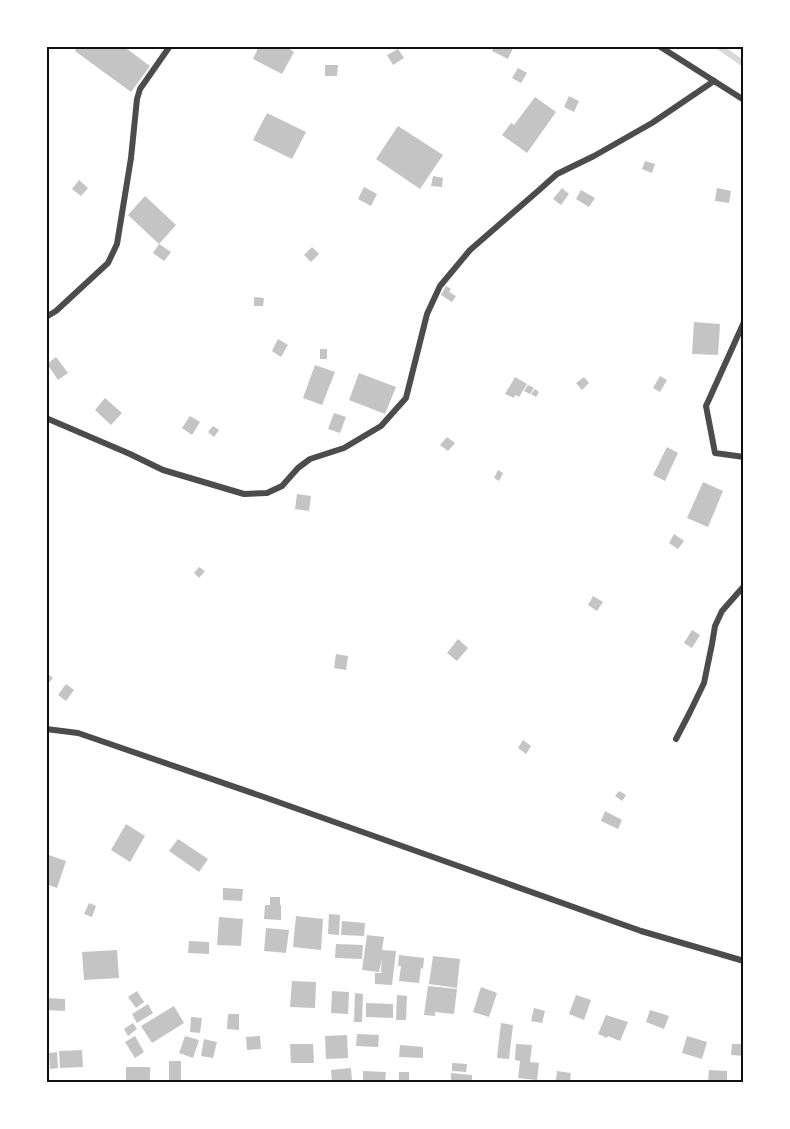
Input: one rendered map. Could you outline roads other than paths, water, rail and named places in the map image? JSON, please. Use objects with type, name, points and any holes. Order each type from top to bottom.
[{"type":"street","points":[[46,318],[108,263],[117,244],[131,158],[137,99],[140,89],[170,46]]},
{"type":"street","points":[[659,46],[744,100]]},
{"type":"street","points":[[46,418],[163,470],[244,494],[267,493],[282,486],[298,468],[310,459],[344,448],[381,426],[406,398],[427,314],[440,286],[470,250],[556,174],[594,156],[652,123],[714,81]]},
{"type":"street","points":[[744,322],[706,406],[716,453],[744,457]]},
{"type":"street","points":[[676,739],[704,683],[715,626],[722,611],[744,586]]},
{"type":"street","points":[[46,729],[78,733],[641,931],[744,961]]},
{"type":"waterway","points":[[718,46],[744,64]]}]
